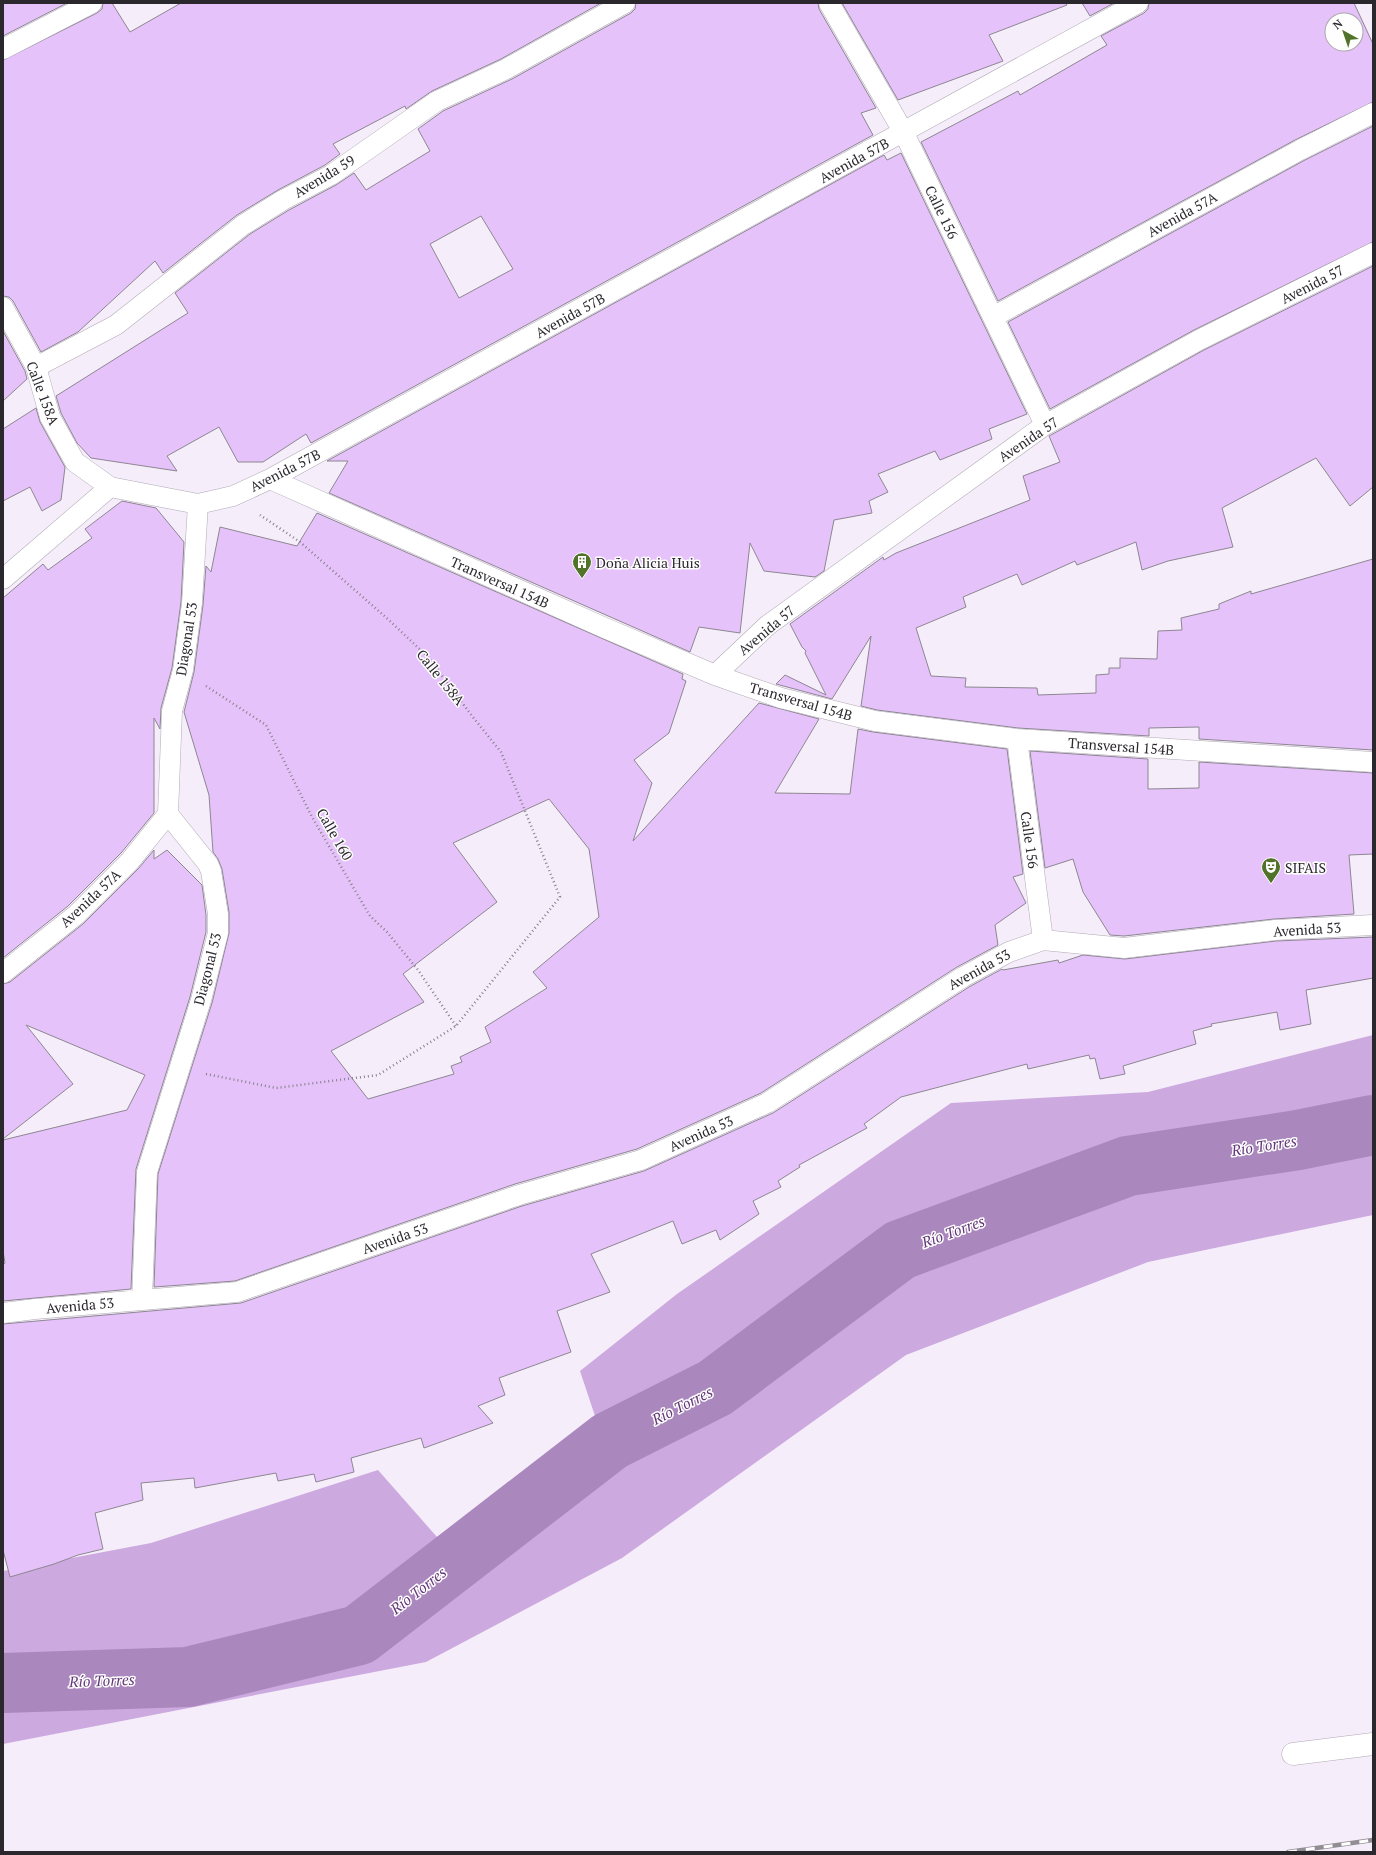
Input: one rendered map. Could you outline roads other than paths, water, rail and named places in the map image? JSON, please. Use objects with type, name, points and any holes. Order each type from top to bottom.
[{"type":"street","points":[[1293,1754],[1373,1744]]},
{"type":"lane","points":[[3,50],[92,3]]},
{"type":"lane","name":"Avenida 59","points":[[36,366],[116,325],[243,225],[283,200],[331,175],[437,101],[506,70],[625,3]]},
{"type":"lane","name":"Calle 156","points":[[829,3],[904,133],[1045,425]]},
{"type":"lane","name":"Avenida 57B","points":[[110,487],[198,504],[233,496],[270,479],[904,133],[1138,3]]},
{"type":"lane","name":"Avenida 57A","points":[[993,317],[1300,150],[1373,113]]},
{"type":"lane","name":"Avenida 57","points":[[715,675],[768,625],[1045,425],[1199,340],[1373,254]]},
{"type":"lane","name":"Calle 158A","points":[[3,306],[36,366],[50,417],[75,462],[110,487]]},
{"type":"lane","name":"Transversal 154B","points":[[270,479],[466,568],[715,675],[781,698],[875,721],[1017,739],[1373,762]]},
{"type":"lane","points":[[3,579],[110,487]]},
{"type":"lane","name":"Diagonal 53","points":[[142,1300],[147,1172],[178,1069],[201,1000],[218,933],[218,914],[211,871],[208,864],[168,814],[172,711],[182,670],[192,603],[198,504]]},
{"type":"lane","name":"Calle 156","points":[[1017,739],[1043,940]]},
{"type":"lane","name":"Avenida 57A","points":[[3,973],[76,915],[130,861],[168,814]]},
{"type":"lane","name":"Avenida 53","points":[[3,1313],[236,1292],[518,1195],[641,1160],[767,1103],[963,977],[1008,952],[1043,940],[1124,948],[1275,930],[1373,925]]},
{"type":"waterway","name":"Río Torres","points":[[3,1683],[188,1677],[359,1635],[610,1441],[715,1388],[900,1250],[1128,1166],[1298,1140],[1373,1125]]},
{"type":"railway","points":[[1288,1852],[1373,1840]]},
{"type":"place","name":"Doña Alicia Huis","points":[[582,579]]},
{"type":"place","name":"SIFAIS","points":[[1271,884]]}]
